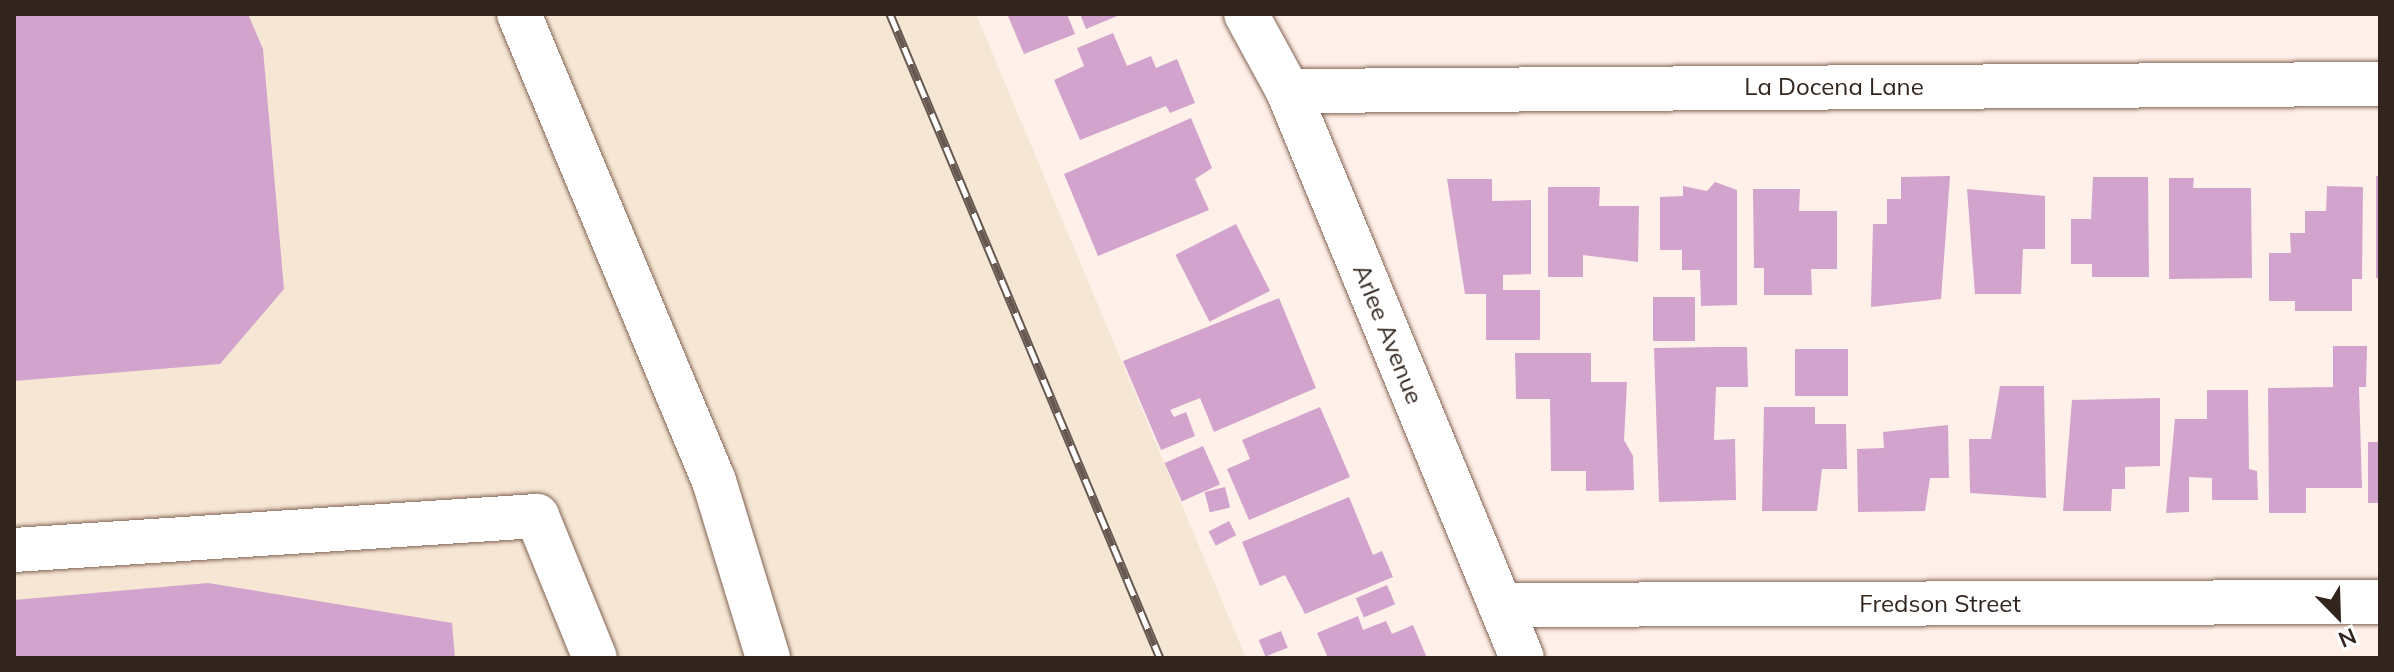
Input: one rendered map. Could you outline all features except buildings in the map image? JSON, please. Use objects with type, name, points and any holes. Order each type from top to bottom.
[{"type":"street","points":[[519,14],[714,481],[768,658]]},
{"type":"street","name":"Arlee Avenue","points":[[1246,14],[1288,91],[1522,658]]},
{"type":"street","name":"La Docena Lane","points":[[1288,91],[2380,84]]},
{"type":"street","points":[[14,550],[537,516],[595,658]]},
{"type":"street","name":"Fredson Street","points":[[1500,605],[2380,602]]},
{"type":"shaded area","points":[[14,14],[976,14],[1246,658],[14,658]]},
{"type":"railway","points":[[890,14],[1160,658]]}]
